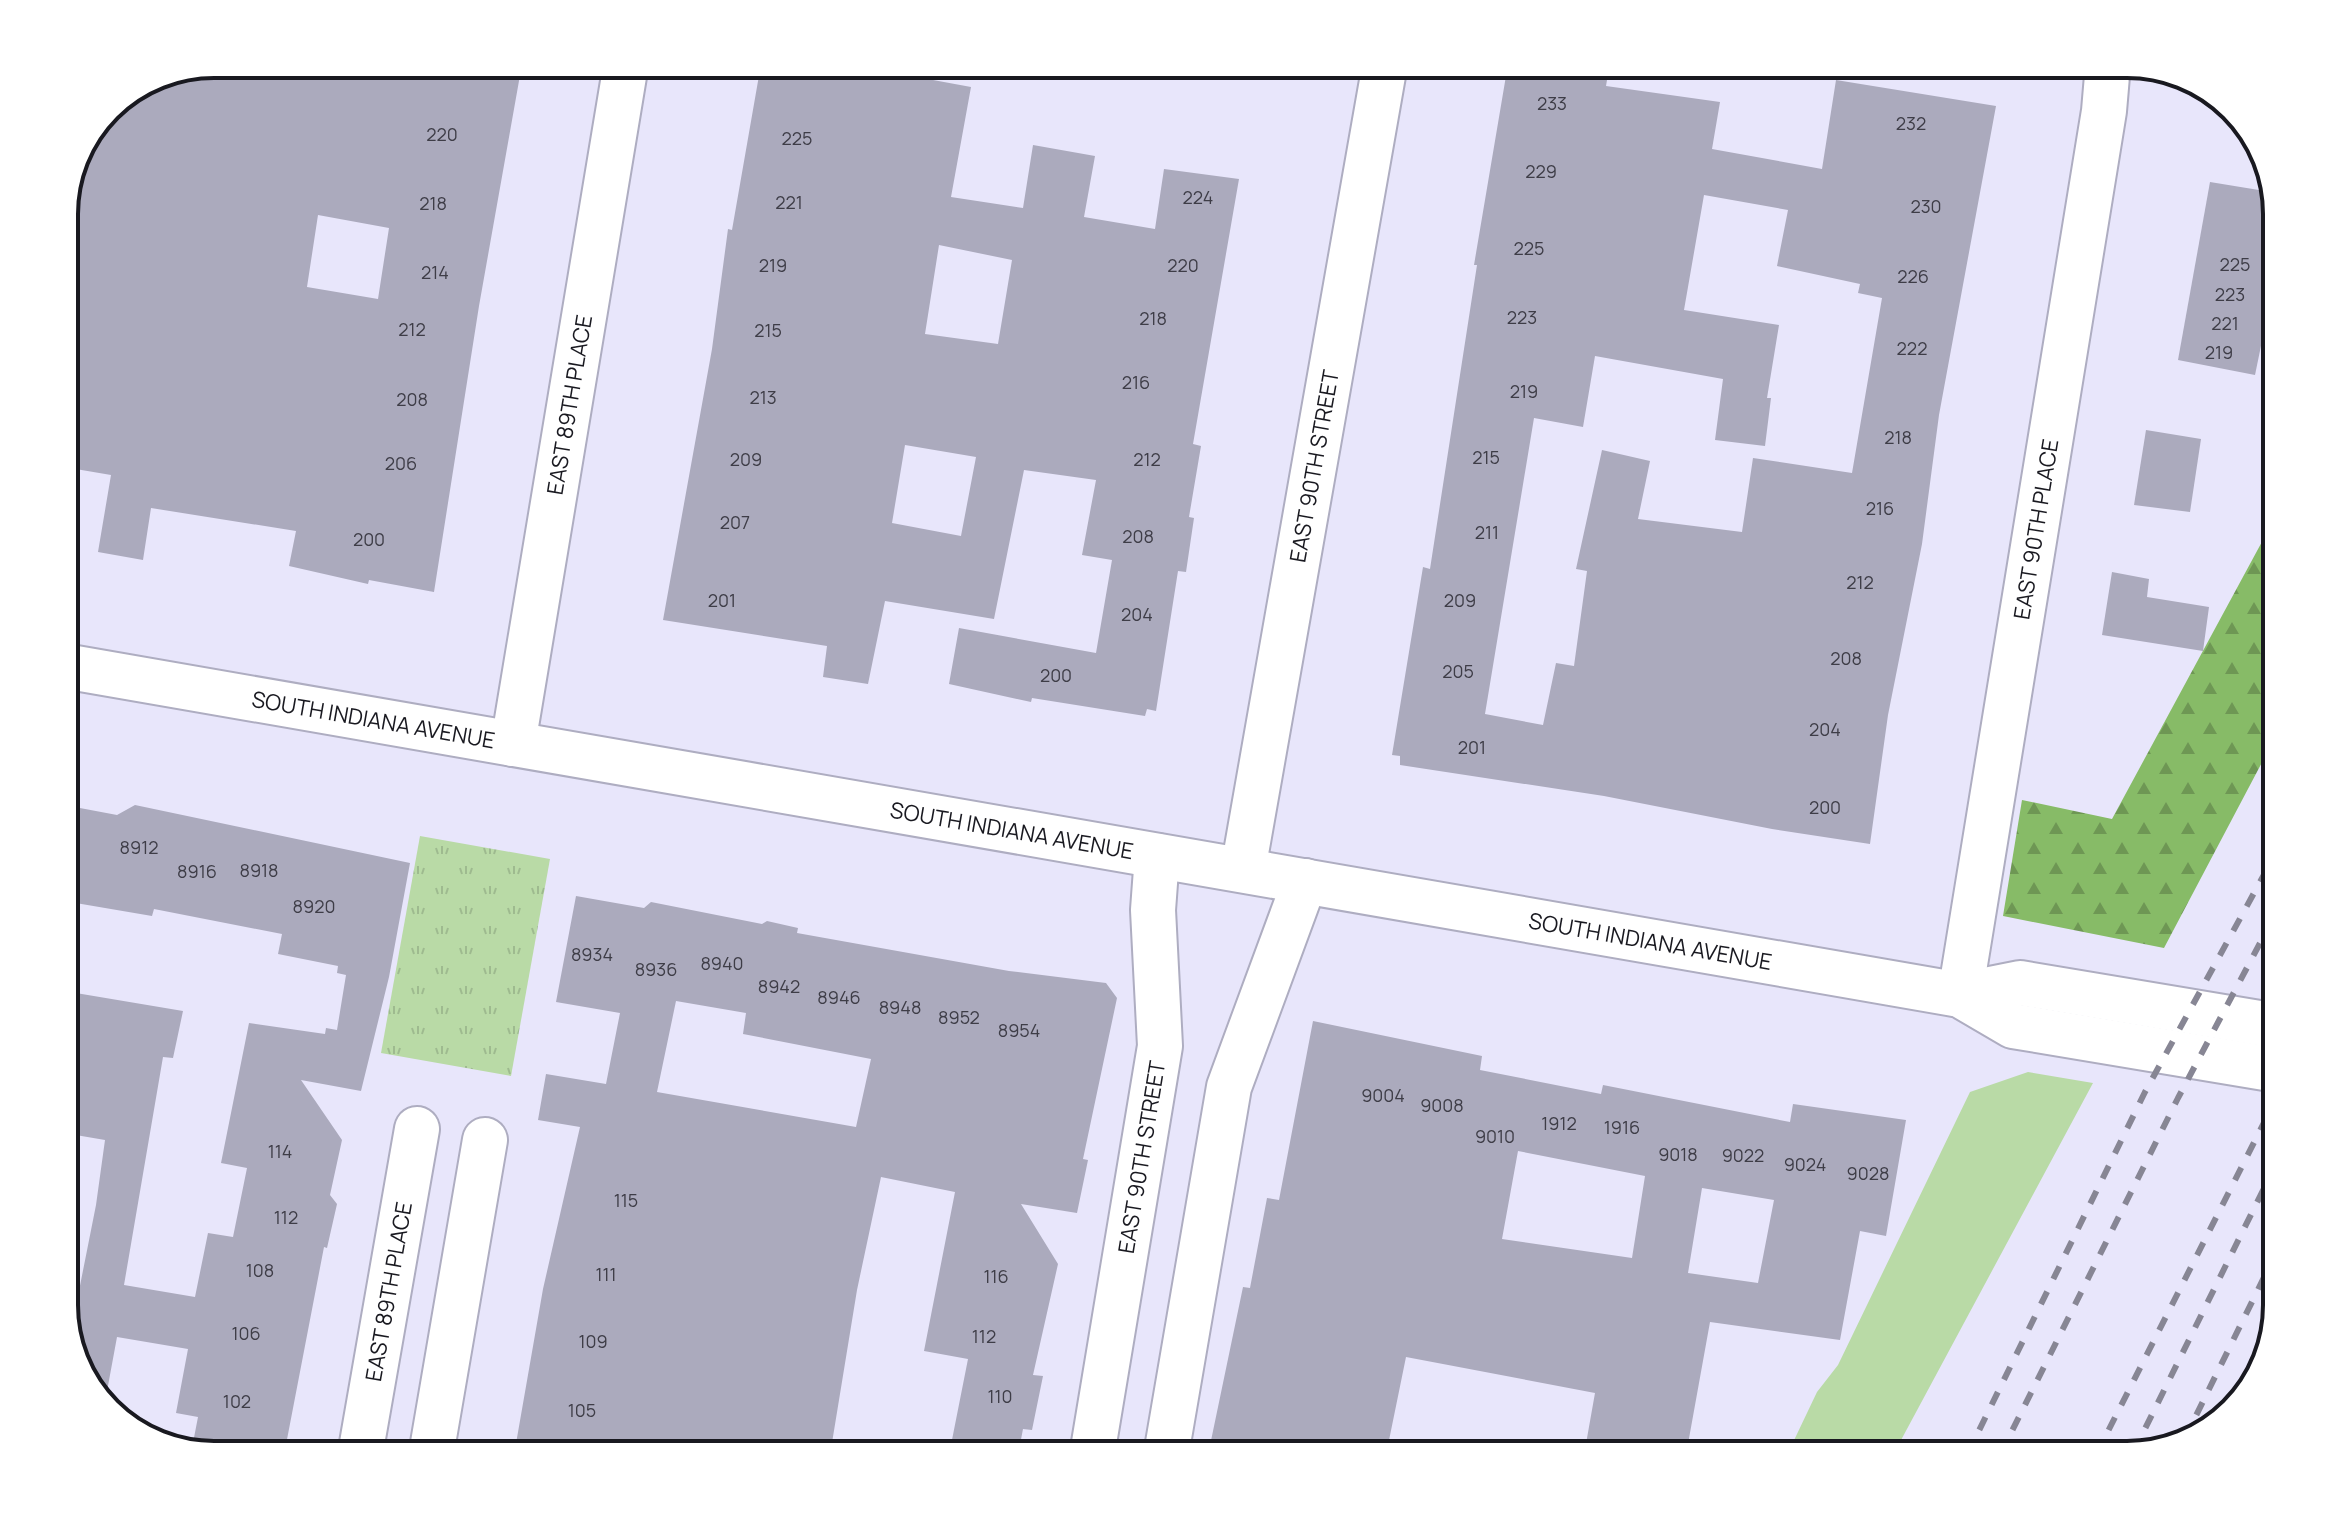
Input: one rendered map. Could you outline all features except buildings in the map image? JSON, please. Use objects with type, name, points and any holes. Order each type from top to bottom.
[{"type":"street","name":"EAST 89TH PLACE","points":[[513,744],[624,78]]},
{"type":"street","name":"EAST 90TH STREET","points":[[1243,870],[1383,78]]},
{"type":"street","name":"EAST 90TH PLACE","points":[[1960,995],[2104,111],[2107,78]]},
{"type":"street","name":"SOUTH INDIANA AVENUE","points":[[78,668],[1960,995],[2013,1026],[2263,1068]]},
{"type":"street","name":"EAST 90TH STREET","points":[[1094,1441],[1160,1046],[1153,910],[1157,856]]},
{"type":"street","points":[[1168,1441],[1229,1087],[1305,881]]},
{"type":"street","name":"SOUTH INDIANA AVENUE","points":[[1960,995],[2020,983],[2263,1024]]},
{"type":"street","name":"EAST 89TH PLACE","points":[[362,1441],[417,1129]]},
{"type":"street","points":[[433,1441],[485,1140]]},
{"type":"green space","points":[[2263,540],[2263,761],[2164,948],[2003,916],[2022,800],[2112,819]]},
{"type":"green space","points":[[420,836],[550,859],[511,1076],[381,1053]]},
{"type":"green space","points":[[2028,1072],[2093,1083],[1901,1441],[1794,1441],[1817,1392],[1838,1365],[1970,1092]]},
{"type":"railway","points":[[1974,1441],[2145,1092],[2263,877]]},
{"type":"railway","points":[[2007,1441],[2178,1098],[2263,937]]},
{"type":"railway","points":[[2103,1441],[2263,1125]]},
{"type":"railway","points":[[2139,1440],[2263,1190]]},
{"type":"railway","points":[[2192,1425],[2263,1279]]}]
